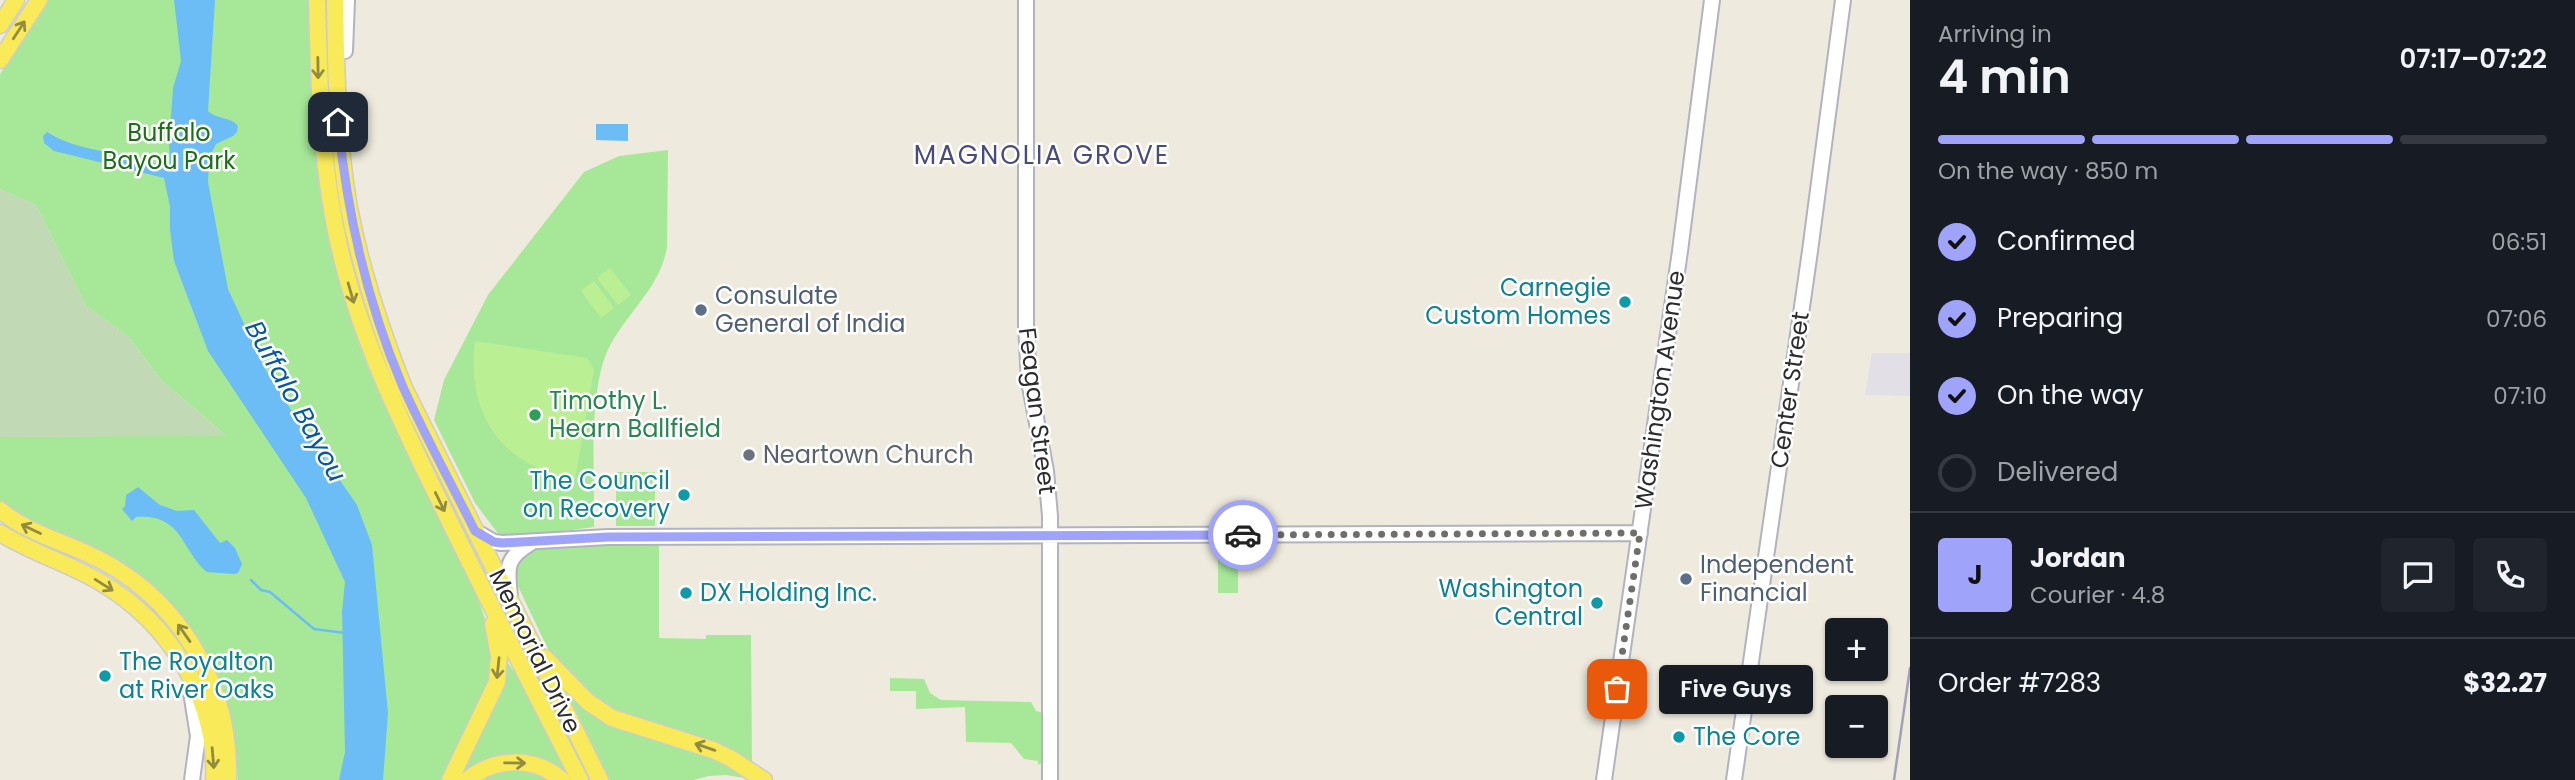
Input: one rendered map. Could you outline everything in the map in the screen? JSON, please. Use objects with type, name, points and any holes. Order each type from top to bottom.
[{"type":"main road","points":[[0,25],[16,0]]},
{"type":"main road","points":[[0,60],[39,0]]},
{"type":"main road","name":"Memorial Drive","points":[[317,0],[318,89],[325,166],[332,212],[353,299],[387,393],[488,601],[580,780]]},
{"type":"main road","name":"Memorial Drive","points":[[335,0],[340,142],[349,208],[386,342],[404,388],[600,780]]},
{"type":"main road","points":[[340,142],[345,51]]},
{"type":"main road","points":[[0,510],[29,529],[111,565],[136,582],[172,616],[201,659],[213,684],[227,740],[229,780]]},
{"type":"main road","points":[[0,533],[101,582],[139,610],[164,636],[198,690],[206,713],[211,733],[214,780]]},
{"type":"main road","points":[[55,561],[64,544]]},
{"type":"main road","points":[[450,780],[497,682],[499,656],[488,601]]},
{"type":"main road","points":[[531,643],[577,692],[600,711],[626,724],[713,750],[764,780]]},
{"type":"main road","points":[[467,780],[488,766],[516,762],[543,767],[562,780]]},
{"type":"street","points":[[345,51],[346,0]]},
{"type":"street","name":"Feagan Street","points":[[1026,0],[1026,325],[1033,408],[1046,471],[1051,536],[1050,780]]},
{"type":"street","name":"Washington Avenue","points":[[1604,780],[1712,0]]},
{"type":"street","name":"Center Street","points":[[1734,780],[1843,0]]},
{"type":"street","points":[[475,531],[494,542],[608,537],[1640,533]]},
{"type":"street","points":[[510,597],[510,560],[519,550],[533,542]]},
{"type":"street","points":[[184,665],[194,701],[198,736],[192,780]]},
{"type":"shaded area","points":[[1872,353],[1910,353],[1910,396],[1865,395]]},
{"type":"green space","name":"Buffalo Bayou Park","points":[[47,0],[311,0],[311,95],[316,162],[327,231],[344,300],[367,366],[470,581],[490,638],[492,653],[488,684],[442,780],[238,780],[232,724],[219,680],[193,632],[176,611],[137,574],[114,559],[32,521],[0,501],[0,437],[225,435],[161,380],[128,336],[86,306],[36,205],[0,189],[0,74]]},
{"type":"green space","points":[[668,150],[667,247],[663,262],[649,289],[614,338],[601,370],[595,414],[594,527],[502,539],[475,503],[434,420],[444,380],[488,295],[584,172],[619,156]]},
{"type":"green space","points":[[0,189],[36,205],[86,306],[128,336],[161,380],[226,436],[0,437]]},
{"type":"green space","points":[[610,268],[631,295],[618,305],[597,278]]},
{"type":"green space","points":[[594,281],[614,308],[601,318],[581,291]]},
{"type":"green space","name":"Timothy L. Hearn Ballfield","points":[[475,341],[587,358],[594,369],[575,479],[527,462],[508,449],[494,433],[476,392]]},
{"type":"green space","points":[[616,472],[655,472],[655,526],[616,526]]},
{"type":"green space","points":[[596,544],[659,544],[659,638],[706,639],[706,635],[751,635],[752,765],[611,714],[563,670],[548,649],[513,576],[516,562],[533,549]]},
{"type":"green space","points":[[1218,549],[1238,549],[1238,593],[1218,593]]},
{"type":"green space","points":[[505,659],[526,688],[569,779],[540,761],[454,780]]},
{"type":"green space","points":[[557,677],[572,695],[705,751],[757,780],[726,775],[693,780],[610,780]]},
{"type":"green space","points":[[890,678],[924,679],[930,693],[941,700],[1031,702],[1036,711],[1044,713],[1043,762],[1038,765],[1038,761],[1024,759],[1011,743],[966,742],[965,707],[916,709],[916,691],[890,691]]},
{"type":"green space","points":[[516,765],[555,780],[473,780]]},
{"type":"water","points":[[174,0],[215,0],[208,111],[238,126],[233,136],[216,144],[209,158],[208,182],[228,289],[264,367],[357,505],[372,545],[388,713],[383,780],[339,780],[345,752],[342,611],[345,582],[306,498],[208,351],[174,261],[170,207],[164,178],[54,151],[44,143],[43,136],[47,132],[78,146],[170,166],[173,88],[181,61]]},
{"type":"water","points":[[596,124],[628,124],[628,141],[596,140]]},
{"type":"water","points":[[138,487],[160,505],[177,511],[194,510],[220,543],[227,540],[235,548],[242,564],[238,573],[207,572],[173,527],[163,521],[152,517],[136,517],[132,521],[122,509],[126,495]]},
{"type":"waterway","points":[[251,580],[261,590],[270,592],[314,629],[345,633]]},
{"type":"railway","points":[[1894,780],[1910,668]]},
{"type":"way so far","points":[[1243,535],[1640,533],[1617,689]]},
{"type":"place","name":"Carnegie Custom Homes","points":[[1625,302]]},
{"type":"place","name":"Consulate General of India","points":[[701,310]]},
{"type":"place","name":"Timothy L. Hearn Ballfield","points":[[535,415]]},
{"type":"place","name":"Neartown Church","points":[[749,455]]},
{"type":"place","name":"The Council on Recovery","points":[[684,495]]},
{"type":"place","name":"Independent Financial","points":[[1686,579]]},
{"type":"place","name":"DX Holding Inc.","points":[[686,593]]},
{"type":"place","name":"Washington Central","points":[[1597,603]]},
{"type":"place","name":"The Royalton at River Oaks","points":[[105,676]]},
{"type":"place","name":"Five Guys","points":[[1617,689]]},
{"type":"place","name":"The Core","points":[[1679,737]]},
{"type":"district","name":"MAGNOLIA GROVE","points":[[1042,155]]},
{"type":"route","points":[[338,122],[349,208],[371,296],[386,342],[404,388],[475,531],[494,542],[608,537],[1243,535]]},
{"type":"water label","name":"Buffalo Bayou","points":[[296,401]]}]
